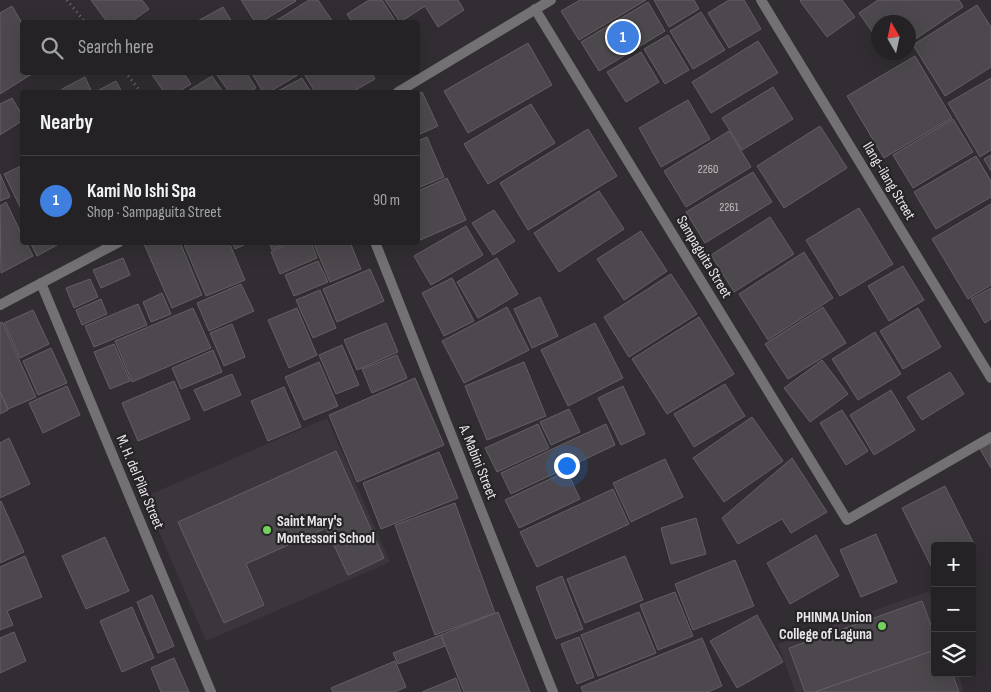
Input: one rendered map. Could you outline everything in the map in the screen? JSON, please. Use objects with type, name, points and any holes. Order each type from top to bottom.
[{"type":"street","points":[[401,90],[552,0]]},
{"type":"street","name":"Ilang-ilang Street","points":[[761,0],[991,378]]},
{"type":"street","name":"Sampaguita Street","points":[[535,10],[847,520],[991,438]]},
{"type":"street","points":[[0,305],[113,245]]},
{"type":"street","name":"A. Mabini Street","points":[[376,245],[553,692]]},
{"type":"street","name":"M. H. del Pilar Street","points":[[41,283],[211,692]]},
{"type":"path","points":[[67,0],[83,20]]},
{"type":"path","points":[[127,75],[139,90]]},
{"type":"shaded area","name":"Saint Mary's Montessori School","points":[[327,418],[390,562],[206,641],[144,497]]},
{"type":"shaded area","name":"PHINMA Union College of Laguna","points":[[929,591],[931,597],[931,677],[959,677],[964,692],[792,692],[795,691],[778,644]]},
{"type":"building","points":[[91,0],[142,0],[149,9],[134,20],[106,20]]},
{"type":"building","points":[[241,0],[296,1],[264,20],[254,20]]},
{"type":"building","points":[[309,0],[318,0],[332,20],[277,20]]},
{"type":"building","points":[[369,0],[382,0],[395,20],[351,20],[347,14]]},
{"type":"building","points":[[385,0],[458,0],[464,10],[438,27],[425,6],[403,20],[399,20]]},
{"type":"building","points":[[580,0],[646,0],[579,40],[561,11]]},
{"type":"building","points":[[654,0],[694,0],[699,9],[669,27]]},
{"type":"building","points":[[729,0],[744,0],[761,29],[729,48],[708,13]]},
{"type":"building","points":[[801,0],[842,0],[855,17],[827,37]]},
{"type":"building","points":[[878,0],[959,0],[963,7],[916,39],[916,15],[871,15],[871,30],[859,13]]},
{"type":"building","points":[[648,2],[665,31],[599,71],[581,42]]},
{"type":"building","points":[[977,5],[991,27],[991,67],[945,96],[916,50],[916,43]]},
{"type":"building","points":[[12,6],[20,20],[20,75],[30,75],[0,94],[0,13]]},
{"type":"building","points":[[223,7],[231,20],[200,20]]},
{"type":"building","points":[[701,12],[725,50],[693,69],[670,31]]},
{"type":"building","points":[[668,35],[689,70],[665,84],[644,49]]},
{"type":"building","points":[[758,41],[778,73],[711,113],[692,82]]},
{"type":"building","points":[[528,43],[552,85],[468,133],[444,91]]},
{"type":"building","points":[[641,52],[659,82],[626,102],[607,72]]},
{"type":"building","points":[[916,58],[952,118],[884,158],[847,96],[908,60],[916,60]]},
{"type":"building","points":[[152,75],[185,75],[191,84],[181,90],[163,90]]},
{"type":"building","points":[[217,75],[248,75],[256,88],[252,90],[228,90]]},
{"type":"building","points":[[253,75],[298,75],[272,90],[262,90]]},
{"type":"building","points":[[305,75],[373,75],[375,79],[356,90],[314,90]]},
{"type":"building","points":[[212,76],[222,90],[189,90]]},
{"type":"building","points":[[85,77],[91,90],[62,90]]},
{"type":"building","points":[[302,78],[310,90],[280,90]]},
{"type":"building","points":[[991,78],[991,150],[980,157],[948,103]]},
{"type":"building","points":[[116,81],[121,90],[99,90]]},
{"type":"building","points":[[773,87],[793,119],[742,150],[722,118]]},
{"type":"building","points":[[422,92],[438,126],[420,134],[420,93]]},
{"type":"building","points":[[12,98],[20,112],[20,122],[0,135],[0,104]]},
{"type":"building","points":[[688,100],[710,139],[661,167],[639,128]]},
{"type":"building","points":[[531,104],[555,143],[488,184],[464,144]]},
{"type":"building","points":[[953,119],[973,152],[913,188],[893,155]]},
{"type":"building","points":[[820,126],[847,168],[784,208],[757,166]]},
{"type":"building","points":[[588,129],[617,176],[528,230],[500,183]]},
{"type":"building","points":[[729,131],[751,167],[686,207],[664,171]]},
{"type":"building","points":[[427,137],[444,177],[420,187],[420,140]]},
{"type":"building","points":[[991,155],[991,171],[984,159]]},
{"type":"building","points":[[976,156],[991,181],[991,197],[936,229],[914,192]]},
{"type":"building","points":[[20,166],[20,207],[4,174]]},
{"type":"building","points":[[753,172],[772,202],[705,243],[686,212]]},
{"type":"building","points":[[0,174],[10,197],[0,201]]},
{"type":"building","points":[[447,178],[466,220],[420,240],[420,190]]},
{"type":"building","points":[[599,191],[624,229],[559,272],[534,233]]},
{"type":"building","points":[[6,202],[20,231],[20,245],[28,245],[33,256],[1,273],[0,206]]},
{"type":"building","points":[[991,204],[991,285],[968,299],[932,239]]},
{"type":"building","points":[[859,208],[893,264],[840,296],[806,240]]},
{"type":"building","points":[[494,210],[515,241],[493,255],[472,223]]},
{"type":"building","points":[[770,217],[794,254],[734,292],[711,255]]},
{"type":"building","points":[[466,226],[483,255],[431,285],[414,256]]},
{"type":"building","points":[[641,231],[667,271],[624,300],[597,259]]},
{"type":"building","points":[[32,245],[57,245],[37,256]]},
{"type":"building","points":[[144,245],[181,245],[202,295],[172,308]]},
{"type":"building","points":[[184,245],[230,245],[245,280],[206,296]]},
{"type":"building","points":[[233,245],[244,245],[235,249]]},
{"type":"building","points":[[270,245],[283,245],[272,250]]},
{"type":"building","points":[[286,245],[312,245],[317,258],[280,274],[271,252]]},
{"type":"building","points":[[314,245],[351,245],[361,269],[330,282]]},
{"type":"building","points":[[804,252],[833,298],[768,340],[739,294]]},
{"type":"building","points":[[123,258],[130,275],[101,288],[93,270]]},
{"type":"building","points":[[497,258],[518,294],[478,318],[457,282]]},
{"type":"building","points":[[318,261],[328,282],[294,296],[285,275]]},
{"type":"building","points":[[903,266],[924,300],[889,321],[868,286]]},
{"type":"building","points":[[370,269],[384,301],[337,322],[323,289]]},
{"type":"building","points":[[671,274],[697,314],[629,357],[604,317]]},
{"type":"building","points":[[452,278],[474,321],[444,336],[422,293]]},
{"type":"building","points":[[90,279],[98,297],[74,308],[66,288]]},
{"type":"building","points":[[241,284],[254,311],[209,331],[197,303]]},
{"type":"building","points":[[991,288],[991,319],[985,323],[971,299]]},
{"type":"building","points":[[320,290],[336,328],[313,338],[296,300]]},
{"type":"building","points":[[162,293],[171,314],[151,322],[143,302]]},
{"type":"building","points":[[540,297],[558,336],[532,348],[514,309]]},
{"type":"building","points":[[101,299],[107,314],[82,325],[76,310]]},
{"type":"building","points":[[138,304],[147,325],[94,347],[85,326]]},
{"type":"building","points":[[507,307],[529,350],[464,383],[442,341]]},
{"type":"building","points":[[823,307],[846,343],[788,379],[765,344]]},
{"type":"building","points":[[193,308],[211,348],[132,382],[115,341]]},
{"type":"building","points":[[297,308],[317,355],[289,368],[268,320]]},
{"type":"building","points":[[918,308],[941,347],[903,369],[880,331]]},
{"type":"building","points":[[33,310],[49,344],[20,358],[4,323]]},
{"type":"building","points":[[699,317],[734,374],[667,414],[632,359]]},
{"type":"building","points":[[2,322],[36,397],[8,409],[0,391],[0,323]]},
{"type":"building","points":[[386,323],[398,352],[357,370],[344,340]]},
{"type":"building","points":[[595,323],[623,378],[568,406],[541,350]]},
{"type":"building","points":[[232,324],[245,357],[224,366],[210,333]]},
{"type":"building","points":[[875,332],[901,374],[858,400],[832,359]]},
{"type":"building","points":[[114,344],[130,381],[110,389],[94,352]]},
{"type":"building","points":[[342,345],[359,385],[336,394],[319,355]]},
{"type":"building","points":[[51,348],[67,383],[38,395],[23,361]]},
{"type":"building","points":[[213,350],[222,372],[181,389],[172,368]]},
{"type":"building","points":[[397,355],[407,378],[372,393],[362,369]]},
{"type":"building","points":[[822,360],[848,394],[810,422],[784,388]]},
{"type":"building","points":[[319,362],[338,406],[304,420],[285,377]]},
{"type":"building","points":[[524,362],[546,416],[487,440],[465,386]]},
{"type":"building","points":[[950,372],[964,394],[922,420],[907,397]]},
{"type":"building","points":[[232,374],[241,395],[204,411],[194,390]]},
{"type":"building","points":[[415,378],[444,445],[357,482],[329,415]]},
{"type":"building","points":[[174,381],[190,419],[138,441],[122,403]]},
{"type":"building","points":[[725,384],[745,416],[694,447],[674,414]]},
{"type":"building","points":[[67,386],[80,415],[43,433],[29,403]]},
{"type":"building","points":[[623,386],[645,434],[621,445],[598,398]]},
{"type":"building","points":[[284,387],[301,427],[268,441],[251,401]]},
{"type":"building","points":[[891,390],[915,430],[874,455],[850,415]]},
{"type":"building","points":[[0,392],[8,410],[0,414]]},
{"type":"building","points":[[569,409],[580,432],[551,445],[540,422]]},
{"type":"building","points":[[842,410],[868,451],[846,465],[820,423]]},
{"type":"building","points":[[752,417],[783,461],[724,502],[693,458]]},
{"type":"building","points":[[538,424],[549,448],[497,472],[485,448]]},
{"type":"building","points":[[606,424],[615,445],[511,494],[501,473]]},
{"type":"building","points":[[9,438],[30,484],[0,498],[0,443]]},
{"type":"building","points":[[991,443],[991,468],[980,449]]},
{"type":"building","points":[[336,451],[384,558],[348,575],[326,528],[246,564],[264,605],[224,623],[178,522]]},
{"type":"building","points":[[439,452],[458,498],[381,529],[363,483]]},
{"type":"building","points":[[792,458],[827,512],[791,533],[782,519],[738,544],[722,518]]},
{"type":"building","points":[[665,459],[683,497],[631,522],[613,483]]},
{"type":"building","points":[[567,471],[580,499],[519,528],[505,500]]},
{"type":"building","points":[[945,486],[973,542],[931,542],[931,566],[902,508]]},
{"type":"building","points":[[613,489],[629,524],[537,567],[520,532]]},
{"type":"building","points":[[0,502],[24,552],[0,563]]},
{"type":"building","points":[[455,503],[495,613],[435,635],[395,525]]},
{"type":"building","points":[[696,518],[706,554],[671,564],[661,528]]},
{"type":"building","points":[[876,534],[897,582],[861,597],[840,550]]},
{"type":"building","points":[[816,535],[839,576],[790,604],[767,563]]},
{"type":"building","points":[[105,537],[129,591],[86,609],[62,556]]},
{"type":"building","points":[[25,556],[42,597],[7,611],[13,625],[0,630],[0,567]]},
{"type":"building","points":[[625,556],[643,600],[585,623],[567,579]]},
{"type":"building","points":[[735,560],[754,606],[693,630],[675,584]]},
{"type":"building","points":[[562,576],[583,629],[556,639],[536,587]]},
{"type":"building","points":[[675,592],[693,636],[658,650],[640,605]]},
{"type":"building","points":[[152,595],[174,646],[158,653],[137,602]]},
{"type":"building","points":[[922,601],[931,625],[931,651],[815,692],[805,692],[789,648]]},
{"type":"building","points":[[132,607],[154,658],[122,672],[100,621]]},
{"type":"building","points":[[498,612],[530,692],[464,692],[441,635]]},
{"type":"building","points":[[639,612],[656,653],[598,676],[581,635]]},
{"type":"building","points":[[757,615],[783,662],[737,688],[710,641]]},
{"type":"building","points":[[14,632],[26,661],[0,673],[0,638]]},
{"type":"building","points":[[441,635],[445,646],[398,664],[393,653]]},
{"type":"building","points":[[579,637],[594,677],[577,684],[561,644]]},
{"type":"building","points":[[702,638],[722,686],[708,692],[583,692],[581,687]]},
{"type":"building","points":[[931,651],[931,677],[953,677],[959,692],[815,692]]},
{"type":"building","points":[[174,658],[189,692],[161,692],[151,668]]},
{"type":"building","points":[[395,661],[406,687],[395,692],[333,692],[331,688]]},
{"type":"building","points":[[456,678],[461,692],[422,692]]},
{"type":"place","name":"Kami No Ishi Spa","points":[[623,37]]},
{"type":"place","name":"Saint Mary's Montessori School","points":[[267,530]]},
{"type":"place","name":"PHINMA Union College of Laguna","points":[[882,626]]}]
